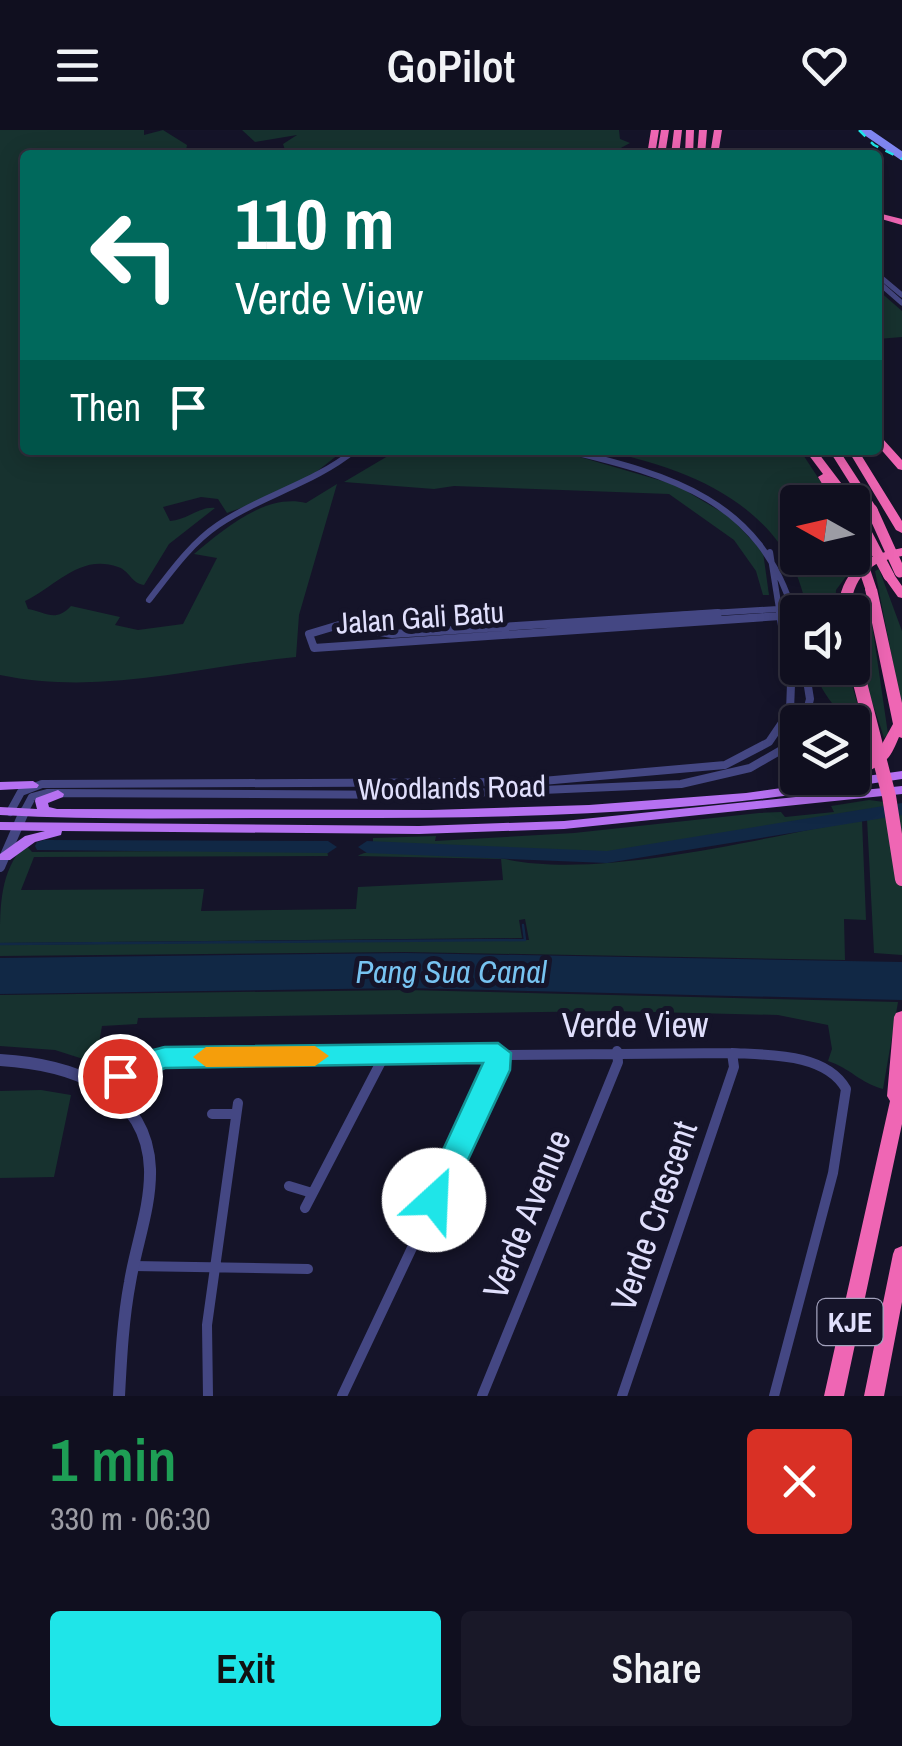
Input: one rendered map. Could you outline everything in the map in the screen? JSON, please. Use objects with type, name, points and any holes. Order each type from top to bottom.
[{"type":"highway","points":[[882,444],[902,467]]},
{"type":"highway","points":[[811,455],[828,485]]},
{"type":"highway","points":[[812,455],[836,485]]},
{"type":"highway","points":[[837,455],[872,510],[902,594]]},
{"type":"highway","points":[[856,455],[902,530]]},
{"type":"highway","points":[[870,534],[897,577]]},
{"type":"highway","points":[[846,595],[862,567],[879,556],[902,552]]},
{"type":"highway","points":[[866,575],[900,730],[882,756],[870,763]]},
{"type":"highway","points":[[861,685],[889,796],[902,879]]},
{"type":"highway","points":[[894,1122],[902,1017]]},
{"type":"highway","name":"KJE","points":[[834,1396],[902,1086]]},
{"type":"highway","name":"KJE","points":[[874,1396],[902,1254]]},
{"type":"main road","points":[[864,130],[902,153]]},
{"type":"main road","points":[[876,130],[902,153]]},
{"type":"main road","name":"Woodlands Road","points":[[870,780],[902,775]]},
{"type":"main road","points":[[870,780],[885,786],[880,794]]},
{"type":"main road","points":[[0,786],[33,785]]},
{"type":"main road","name":"Woodlands Road","points":[[5,828],[419,830],[564,825],[902,790]]},
{"type":"main road","name":"Woodlands Road","points":[[12,812],[485,814],[640,806],[780,792]]},
{"type":"main road","points":[[54,813],[40,806],[47,796],[58,794]]},
{"type":"main road","points":[[2,862],[30,839],[78,827]]},
{"type":"street","points":[[882,282],[902,299]]},
{"type":"street","points":[[149,600],[185,553],[214,528],[299,490],[348,455]]},
{"type":"street","points":[[585,455],[644,470],[679,484],[734,515],[770,552],[790,595]]},
{"type":"street","points":[[2,862],[5,828],[21,792],[33,785],[531,782],[725,765],[769,742],[790,712],[792,684],[770,552]]},
{"type":"street","name":"Jalan Gali Batu","points":[[779,612],[314,648],[309,634],[318,626],[340,624],[392,634],[779,612]]},
{"type":"street","points":[[12,812],[38,794],[425,796],[682,784],[750,768],[780,751]]},
{"type":"street","name":"Verde View","points":[[104,1086],[156,1058],[616,1051],[732,1053],[782,1056],[834,1072],[846,1088],[834,1173],[774,1396]]},
{"type":"street","name":"Verde Avenue","points":[[482,1396],[618,1062],[616,1051]]},
{"type":"street","points":[[342,1396],[496,1070],[498,1053]]},
{"type":"street","name":"Verde Crescent","points":[[622,1396],[734,1067],[732,1053]]},
{"type":"street","points":[[304,1208],[384,1056]]},
{"type":"street","points":[[0,1060],[76,1070],[104,1086],[138,1120],[147,1143],[148,1191],[132,1266],[119,1396]]},
{"type":"street","points":[[208,1396],[207,1325],[237,1109],[212,1114]]},
{"type":"street","points":[[289,1186],[312,1193]]},
{"type":"street","points":[[132,1266],[308,1269]]},
{"type":"green space","points":[[0,130],[144,130],[144,135],[163,130],[187,145],[186,150],[20,150],[20,455],[338,455],[296,488],[227,513],[218,499],[201,497],[163,507],[170,521],[215,508],[169,544],[144,585],[118,567],[92,564],[25,601],[28,609],[50,615],[60,614],[71,606],[120,617],[115,625],[138,630],[183,624],[217,558],[194,554],[260,508],[291,501],[306,503],[337,484],[299,615],[296,657],[112,681],[38,681],[0,675]]},
{"type":"green space","points":[[242,130],[619,130],[620,139],[630,143],[617,150],[285,150],[283,144],[297,135],[255,142]]},
{"type":"green space","points":[[882,294],[902,311],[902,337],[882,339]]},
{"type":"green space","points":[[390,455],[573,455],[676,485],[730,517],[763,552],[769,595],[763,595],[756,571],[734,540],[669,494],[454,486],[434,489],[344,482]]},
{"type":"green space","points":[[620,455],[803,455],[823,485],[780,485],[780,545],[758,520],[731,499],[668,468]]},
{"type":"green space","points":[[879,569],[902,631],[902,709],[875,571]]},
{"type":"green space","points":[[847,575],[836,595],[802,595],[797,576]]},
{"type":"green space","points":[[870,610],[888,734],[884,738],[867,687]]},
{"type":"green space","points":[[820,685],[852,685],[858,705],[833,705]]},
{"type":"green space","points":[[869,800],[884,802],[885,809],[593,856],[373,844],[373,838],[436,836],[435,841],[574,833],[759,813],[781,812],[785,817],[834,812],[831,806]]},
{"type":"green space","points":[[902,813],[902,955],[874,953],[867,819]]},
{"type":"green space","points":[[862,820],[866,920],[844,919],[845,960],[406,952],[0,956],[0,945],[529,940],[525,919],[519,920],[522,938],[0,943],[6,878],[25,844],[32,852],[327,850],[328,856],[34,857],[21,890],[204,889],[201,911],[356,909],[358,887],[503,880],[501,859],[358,856],[367,852],[428,851],[474,855],[544,864],[588,864],[682,854]]},
{"type":"green space","points":[[407,990],[898,1002],[883,1089],[828,1061],[832,1049],[828,1025],[778,1015],[612,1011],[138,1018],[137,1024],[102,1026],[98,1049],[121,1066],[105,1066],[55,1050],[0,1046],[0,995]]},
{"type":"green space","points":[[41,1090],[71,1095],[54,1177],[0,1178],[0,1091]]},
{"type":"water","name":"Pang Sua Canal","points":[[405,953],[902,962],[902,1000],[406,988],[0,994],[0,958]]},
{"type":"waterway","points":[[367,847],[607,857],[902,809]]},
{"type":"waterway","points":[[44,846],[328,847]]},
{"type":"waterway","name":"Pang Sua Canal","points":[[0,944],[525,940],[523,925]]},
{"type":"railway","points":[[859,130],[874,145],[902,159]]},
{"type":"slow traffic","points":[[206,1057],[315,1056]]},
{"type":"route","points":[[120,1076],[156,1058],[498,1053],[496,1070],[434,1200]]}]
